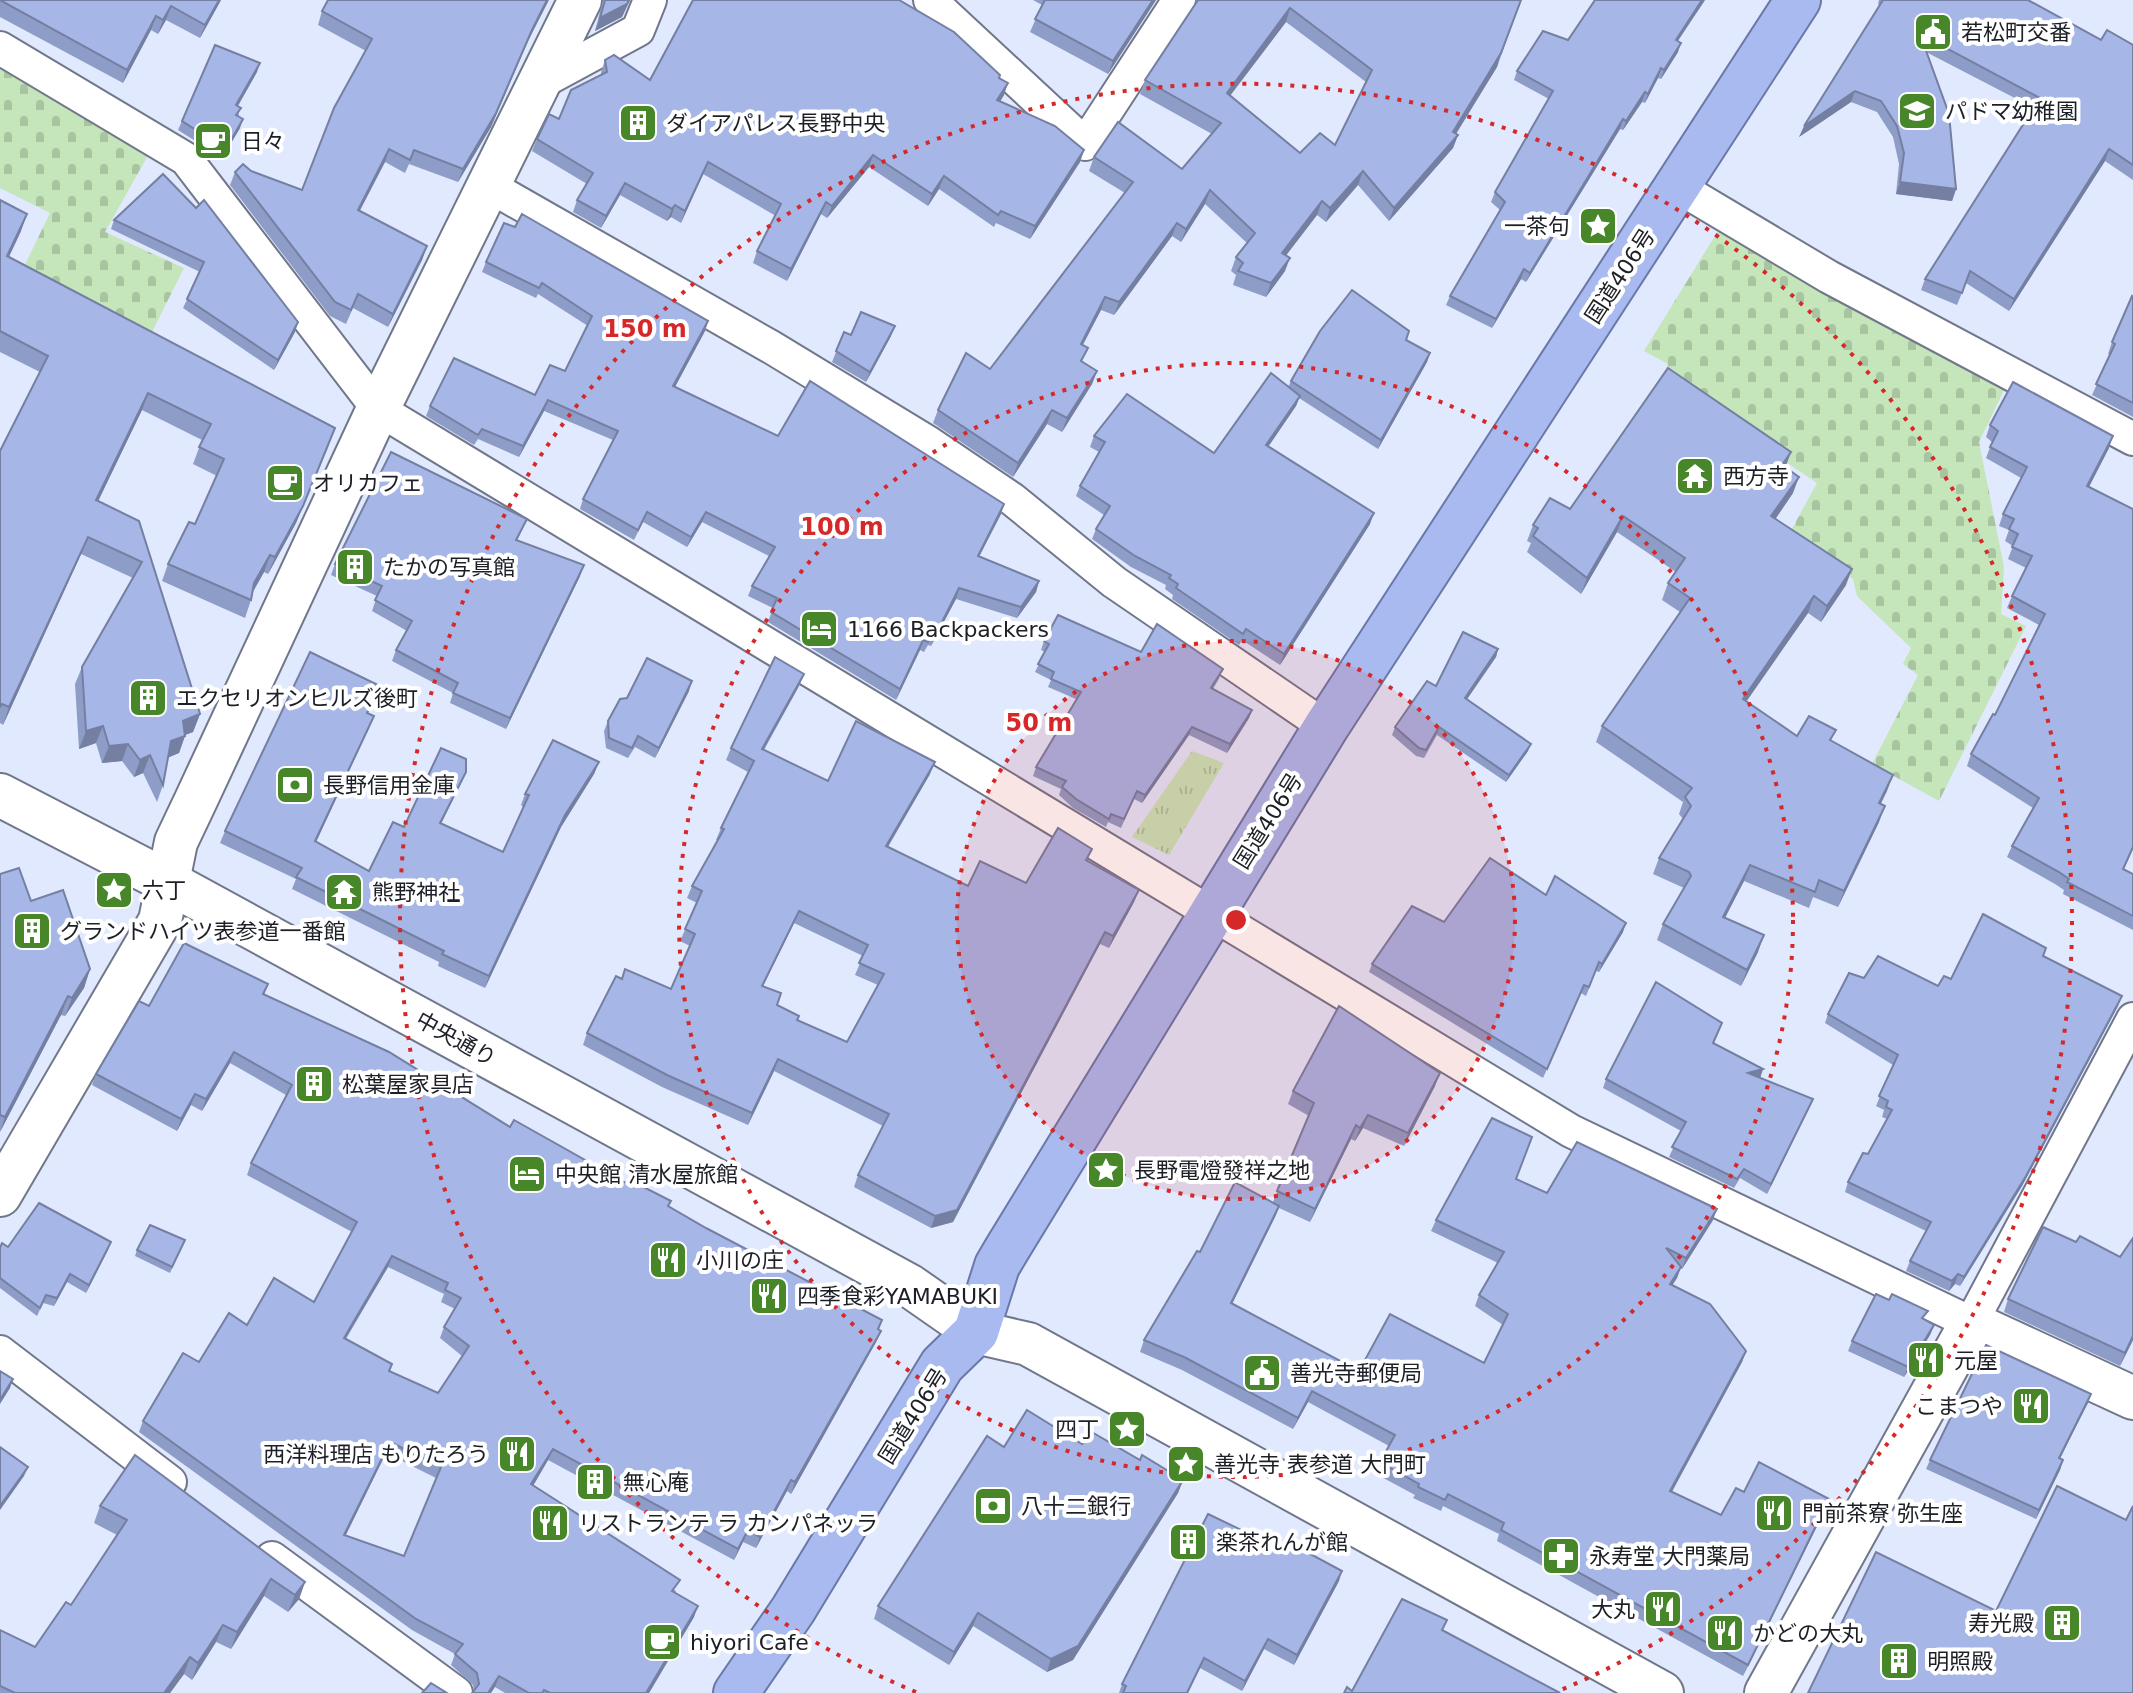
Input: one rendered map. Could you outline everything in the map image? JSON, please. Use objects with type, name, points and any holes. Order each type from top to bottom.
[{"type":"highway","name":"国道406号","points":[[736,1693],[793,1610],[942,1365],[976,1332],[1002,1257],[1326,727],[1798,0]]},
{"type":"street","points":[[0,1195],[160,921],[176,842],[378,409],[580,0]]},
{"type":"street","points":[[540,83],[638,30],[650,0]]},
{"type":"street","points":[[930,0],[1085,144],[1179,0]]},
{"type":"street","points":[[0,48],[186,159],[378,409],[1571,1131],[2133,1398]]},
{"type":"street","points":[[489,186],[771,347],[929,443],[1012,499],[1114,582],[1326,727]]},
{"type":"street","points":[[1678,187],[1829,277],[2133,439]]},
{"type":"street","name":"中央通り","points":[[0,795],[168,882],[910,1286],[976,1332]]},
{"type":"street","points":[[1766,1693],[1971,1323],[2133,1019]]},
{"type":"street","points":[[976,1332],[1028,1344],[1662,1693]]},
{"type":"street","points":[[0,1352],[196,1502]]},
{"type":"street","points":[[245,1539],[456,1693]]},
{"type":"green space","points":[[0,66],[151,150],[105,232],[184,268],[148,340],[19,277],[50,213],[0,188]]},
{"type":"green space","points":[[1718,231],[2005,388],[1979,442],[2004,567],[2001,614],[2026,626],[1939,801],[1872,764],[1918,675],[1903,664],[1911,648],[1857,596],[1853,579],[1788,536],[1817,483],[1664,380],[1668,364],[1644,351]]},
{"type":"green space","points":[[1192,751],[1224,763],[1169,855],[1132,837]]},
{"type":"building","points":[[0,0],[219,0],[205,25],[171,6],[163,20],[156,16],[127,70]]},
{"type":"building","points":[[328,0],[547,0],[496,113],[463,169],[414,150],[410,160],[389,149],[358,210],[427,246],[393,314],[358,294],[351,310],[335,302],[235,172],[243,164],[251,171],[302,190],[334,108],[372,39],[322,11]]},
{"type":"building","points":[[605,0],[629,0],[600,18]]},
{"type":"building","points":[[693,0],[899,0],[954,32],[1000,75],[999,78],[1008,83],[997,100],[1055,126],[1084,150],[1035,226],[1001,211],[998,215],[944,176],[932,194],[873,155],[832,206],[826,202],[791,269],[757,251],[781,204],[708,162],[685,211],[675,205],[672,209],[625,183],[606,216],[577,200],[593,173],[537,139],[549,114],[559,119],[571,90],[607,72],[605,60],[614,55],[650,80]]},
{"type":"building","points":[[1045,0],[1153,0],[1113,61],[1035,19]]},
{"type":"building","points":[[1198,0],[1521,0],[1501,53],[1453,132],[1458,135],[1394,208],[1363,171],[1330,208],[1322,201],[1282,253],[1290,258],[1271,283],[1238,271],[1243,263],[1236,257],[1255,233],[1210,190],[1186,229],[1177,223],[1119,302],[1105,297],[1081,344],[1088,348],[1081,361],[1097,371],[1067,418],[1052,410],[1018,463],[938,410],[966,353],[990,369],[1133,182],[1094,157],[1118,122],[1182,169],[1221,123],[1145,80]],"holes":[[[1290,8],[1372,70],[1335,145],[1320,133],[1300,153],[1227,93]]]},
{"type":"building","points":[[1595,0],[1702,0],[1676,40],[1681,43],[1664,70],[1661,68],[1648,94],[1645,92],[1626,121],[1623,119],[1530,273],[1524,269],[1496,319],[1450,296],[1505,202],[1495,192],[1553,91],[1517,71],[1543,31],[1568,40]]},
{"type":"building","points":[[1883,0],[2028,0],[2101,40],[2107,30],[2133,45],[2133,165],[2109,149],[2014,299],[1970,271],[1962,293],[1925,279],[2040,98],[1920,34],[1949,114],[1956,189],[1900,182],[1904,153],[1897,126],[1881,101],[1855,91],[1804,126]]},
{"type":"building","points":[[215,45],[260,63],[236,105],[241,108],[236,115],[243,119],[226,149],[182,121]]},
{"type":"building","points":[[163,174],[196,208],[204,200],[298,322],[278,360],[187,299],[204,262],[114,220]]},
{"type":"building","points":[[0,200],[27,214],[7,256],[335,428],[303,506],[275,557],[270,555],[254,583],[251,600],[168,564],[189,522],[195,524],[224,459],[199,447],[211,424],[148,393],[96,500],[139,521],[200,714],[183,721],[185,736],[171,741],[163,785],[150,755],[140,760],[128,744],[109,746],[103,726],[86,731],[82,667],[142,562],[88,537],[9,707],[2,704],[0,707],[0,451],[48,356],[0,331]]},
{"type":"building","points":[[522,214],[708,321],[673,386],[778,436],[810,381],[1004,504],[978,556],[1039,581],[1021,607],[959,588],[935,636],[931,635],[928,642],[923,640],[900,689],[771,612],[777,598],[752,586],[775,547],[706,512],[691,537],[647,512],[638,530],[583,499],[618,431],[548,400],[523,446],[482,429],[478,435],[430,406],[454,358],[535,395],[550,365],[565,371],[592,316],[542,283],[539,288],[486,262],[504,223],[515,227]]},
{"type":"building","points":[[1352,290],[1409,331],[1406,340],[1430,353],[1381,440],[1291,381],[1320,331]]},
{"type":"building","points":[[2132,296],[2133,403],[2096,384],[2115,344],[2112,342]]},
{"type":"building","points":[[861,312],[895,326],[870,372],[836,351],[844,332],[851,335]]},
{"type":"building","points":[[1668,368],[1791,452],[1782,465],[1799,477],[1771,516],[1852,569],[1827,606],[1814,596],[1743,699],[1797,736],[1809,716],[1836,730],[1830,740],[1893,775],[1879,803],[1885,806],[1844,891],[1819,880],[1815,892],[1750,865],[1723,917],[1764,935],[1747,970],[1663,924],[1691,876],[1689,872],[1659,858],[1691,806],[1685,797],[1692,788],[1602,726],[1690,598],[1668,583],[1685,558],[1623,516],[1587,578],[1533,536],[1538,528],[1533,525],[1550,498],[1570,509]]},
{"type":"building","points":[[1271,373],[1300,396],[1266,445],[1374,513],[1284,654],[1246,629],[1243,634],[1176,588],[1178,584],[1169,578],[1171,575],[1135,556],[1096,529],[1110,506],[1080,486],[1105,442],[1094,436],[1127,394],[1214,453]]},
{"type":"building","points":[[2013,382],[2113,436],[2087,486],[2133,509],[2133,847],[2123,869],[2133,874],[2133,916],[2067,882],[2069,879],[2059,872],[2012,846],[2039,798],[1971,754],[1995,715],[2045,614],[2012,596],[2032,556],[2012,547],[2018,534],[2009,529],[2014,519],[2003,514],[2027,467],[1990,447],[1998,431],[1990,425]]},
{"type":"building","points":[[391,452],[527,519],[516,540],[584,565],[510,718],[453,693],[458,683],[396,650],[412,621],[375,600],[382,586],[335,564]]},
{"type":"building","points":[[1058,615],[1141,652],[1157,624],[1223,669],[1211,688],[1252,710],[1230,744],[1192,727],[1145,795],[1137,791],[1124,819],[1111,814],[1109,819],[1062,787],[1066,781],[1036,767],[1081,692],[1051,679],[1054,672],[1038,664],[1049,644],[1044,641]]},
{"type":"building","points":[[1463,632],[1498,649],[1465,698],[1531,744],[1509,775],[1439,727],[1426,750],[1419,748],[1395,727],[1427,681],[1436,686]]},
{"type":"building","points":[[310,652],[380,686],[367,713],[374,716],[315,841],[369,871],[393,822],[404,827],[441,748],[466,759],[466,772],[440,823],[503,852],[529,795],[525,794],[553,740],[599,762],[565,815],[489,976],[296,877],[302,868],[225,831]]},
{"type":"building","points":[[775,657],[804,674],[762,749],[828,781],[856,721],[935,762],[886,846],[968,886],[980,861],[1026,883],[1058,828],[1092,849],[1086,860],[1139,890],[1113,936],[1105,932],[957,1210],[935,1216],[858,1175],[889,1114],[778,1059],[752,1113],[667,1075],[587,1033],[616,976],[622,979],[625,969],[671,989],[695,934],[685,929],[702,891],[692,886],[724,829],[721,828],[754,761],[731,748]],"holes":[[[799,911],[868,945],[859,963],[884,974],[847,1042],[797,1020],[799,1016],[777,1005],[781,993],[762,986]]]},
{"type":"building","points":[[647,658],[692,681],[659,748],[638,736],[632,748],[609,738],[608,721],[620,699],[627,698]]},
{"type":"building","points":[[1490,858],[1546,895],[1555,876],[1626,923],[1602,964],[1599,962],[1589,987],[1584,985],[1547,1069],[1372,964],[1412,906],[1444,922]]},
{"type":"building","points":[[19,868],[31,901],[63,890],[90,969],[72,998],[68,996],[5,1117],[0,1115],[0,874]]},
{"type":"building","points":[[1983,914],[2046,948],[2043,956],[2122,996],[2026,1176],[1964,1277],[1958,1274],[1952,1281],[1910,1261],[1931,1222],[1848,1182],[1863,1153],[1868,1154],[1892,1110],[1886,1107],[1888,1101],[1879,1096],[1898,1055],[1828,1014],[1849,973],[1864,978],[1878,956],[1938,986],[1944,976],[1951,979]]},
{"type":"building","points":[[184,943],[268,984],[263,994],[389,1052],[510,1127],[514,1120],[628,1184],[630,1180],[671,1201],[668,1206],[706,1228],[882,1320],[878,1329],[881,1331],[795,1482],[791,1480],[760,1537],[748,1530],[738,1549],[553,1449],[531,1484],[680,1580],[672,1591],[698,1606],[646,1693],[550,1693],[544,1690],[542,1693],[529,1693],[499,1676],[488,1693],[472,1693],[479,1684],[477,1673],[455,1654],[463,1644],[416,1619],[143,1421],[183,1353],[199,1362],[229,1313],[247,1325],[274,1278],[314,1302],[357,1222],[251,1163],[292,1085],[234,1052],[206,1099],[195,1094],[181,1119],[96,1074],[139,1001],[149,1006]],"holes":[[[392,1256],[448,1283],[445,1290],[461,1298],[444,1327],[469,1346],[438,1393],[389,1371],[392,1364],[344,1338]],[[390,1442],[441,1467],[404,1556],[344,1535]]]},
{"type":"building","points":[[1656,982],[1722,1023],[1713,1043],[1763,1069],[1748,1073],[1813,1099],[1771,1184],[1744,1169],[1737,1179],[1672,1147],[1686,1122],[1606,1079]]},
{"type":"building","points":[[1339,1006],[1440,1073],[1408,1133],[1368,1115],[1360,1128],[1356,1125],[1315,1209],[1277,1191],[1314,1103],[1293,1091]]},
{"type":"building","points":[[1492,1118],[1532,1137],[1516,1179],[1547,1193],[1577,1142],[1717,1209],[1686,1258],[1666,1248],[1681,1267],[1670,1284],[1710,1304],[1746,1351],[1670,1491],[1721,1515],[1736,1488],[1744,1492],[1759,1462],[1829,1499],[1748,1665],[1501,1530],[1504,1523],[1448,1494],[1445,1500],[1418,1487],[1419,1484],[1380,1462],[1395,1435],[1312,1391],[1298,1418],[1186,1358],[1144,1340],[1197,1251],[1200,1252],[1235,1182],[1279,1206],[1231,1303],[1359,1371],[1390,1314],[1484,1363],[1508,1314],[1479,1295],[1504,1252],[1436,1220]]},
{"type":"building","points":[[39,1203],[111,1242],[89,1285],[70,1274],[57,1298],[46,1295],[40,1308],[0,1278],[2,1243],[8,1247]]},
{"type":"building","points":[[150,1225],[185,1240],[172,1267],[137,1250]]},
{"type":"building","points":[[2043,1227],[2076,1242],[2080,1236],[2120,1257],[2133,1238],[2133,1336],[2125,1353],[2008,1299]]},
{"type":"building","points":[[1876,1294],[1889,1300],[1892,1294],[1928,1311],[1922,1318],[1934,1325],[1908,1367],[1852,1341]]},
{"type":"building","points":[[1986,1345],[2091,1394],[2059,1458],[2063,1460],[2039,1510],[1930,1460]]},
{"type":"building","points":[[0,1371],[13,1379],[0,1400]]},
{"type":"building","points":[[1027,1410],[1082,1444],[1090,1431],[1140,1460],[1142,1455],[1183,1480],[1078,1646],[1051,1659],[978,1613],[954,1652],[878,1606],[987,1436],[1004,1447]]},
{"type":"building","points":[[0,1447],[28,1467],[0,1506]]},
{"type":"building","points":[[135,1455],[305,1582],[295,1595],[271,1579],[237,1632],[223,1625],[198,1663],[190,1657],[164,1693],[15,1693],[0,1686],[0,1630],[35,1647],[66,1602],[71,1605],[127,1520],[100,1506]]},
{"type":"building","points":[[2057,1486],[2126,1520],[2133,1506],[2133,1693],[1808,1693],[1876,1552],[1996,1611]]},
{"type":"building","points":[[1208,1514],[1285,1551],[1290,1543],[1342,1571],[1297,1655],[1268,1639],[1245,1681],[1204,1658],[1187,1693],[1123,1693],[1126,1686],[1122,1684]]},
{"type":"building","points":[[1402,1599],[1447,1620],[1442,1630],[1560,1693],[1344,1693],[1347,1687],[1352,1691]]},
{"type":"building","points":[[431,1683],[447,1693],[422,1693]]},
{"type":"place","name":"若松町交番","points":[[1933,32]]},
{"type":"place","name":"パドマ幼稚園","points":[[1917,111]]},
{"type":"place","name":"ダイアパレス長野中央","points":[[638,123]]},
{"type":"place","name":"日々","points":[[213,141]]},
{"type":"place","name":"一茶句","points":[[1598,226]]},
{"type":"place","name":"西方寺","points":[[1695,476]]},
{"type":"place","name":"オリカフェ","points":[[285,483]]},
{"type":"place","name":"たかの写真館","points":[[355,567]]},
{"type":"place","name":"1166 Backpackers","points":[[819,629]]},
{"type":"place","name":"エクセリオンヒルズ後町","points":[[148,698]]},
{"type":"place","name":"長野信用金庫","points":[[295,785]]},
{"type":"place","name":"六丁","points":[[114,890]]},
{"type":"place","name":"熊野神社","points":[[344,892]]},
{"type":"place","name":"グランドハイツ表参道一番館","points":[[32,931]]},
{"type":"place","name":"松葉屋家具店","points":[[314,1084]]},
{"type":"place","name":"長野電燈發祥之地","points":[[1106,1170]]},
{"type":"place","name":"中央館 清水屋旅館","points":[[527,1174]]},
{"type":"place","name":"小川の庄","points":[[668,1260]]},
{"type":"place","name":"四季食彩YAMABUKI","points":[[769,1296]]},
{"type":"place","name":"元屋","points":[[1926,1360]]},
{"type":"place","name":"善光寺郵便局","points":[[1262,1373]]},
{"type":"place","name":"こまつや","points":[[2031,1406]]},
{"type":"place","name":"四丁","points":[[1127,1429]]},
{"type":"place","name":"西洋料理店 もりたろう","points":[[517,1454]]},
{"type":"place","name":"善光寺 表参道 大門町","points":[[1186,1464]]},
{"type":"place","name":"無心庵","points":[[595,1482]]},
{"type":"place","name":"八十二銀行","points":[[993,1506]]},
{"type":"place","name":"門前茶寮 弥生座","points":[[1774,1513]]},
{"type":"place","name":"リストランテ ラ カンパネッラ","points":[[550,1523]]},
{"type":"place","name":"楽茶れんが館","points":[[1188,1542]]},
{"type":"place","name":"永寿堂 大門薬局","points":[[1561,1556]]},
{"type":"place","name":"大丸","points":[[1663,1609]]},
{"type":"place","name":"寿光殿","points":[[2062,1623]]},
{"type":"place","name":"かどの大丸","points":[[1725,1633]]},
{"type":"place","name":"hiyori Cafe","points":[[662,1642]]},
{"type":"place","name":"明照殿","points":[[1899,1661]]}]
